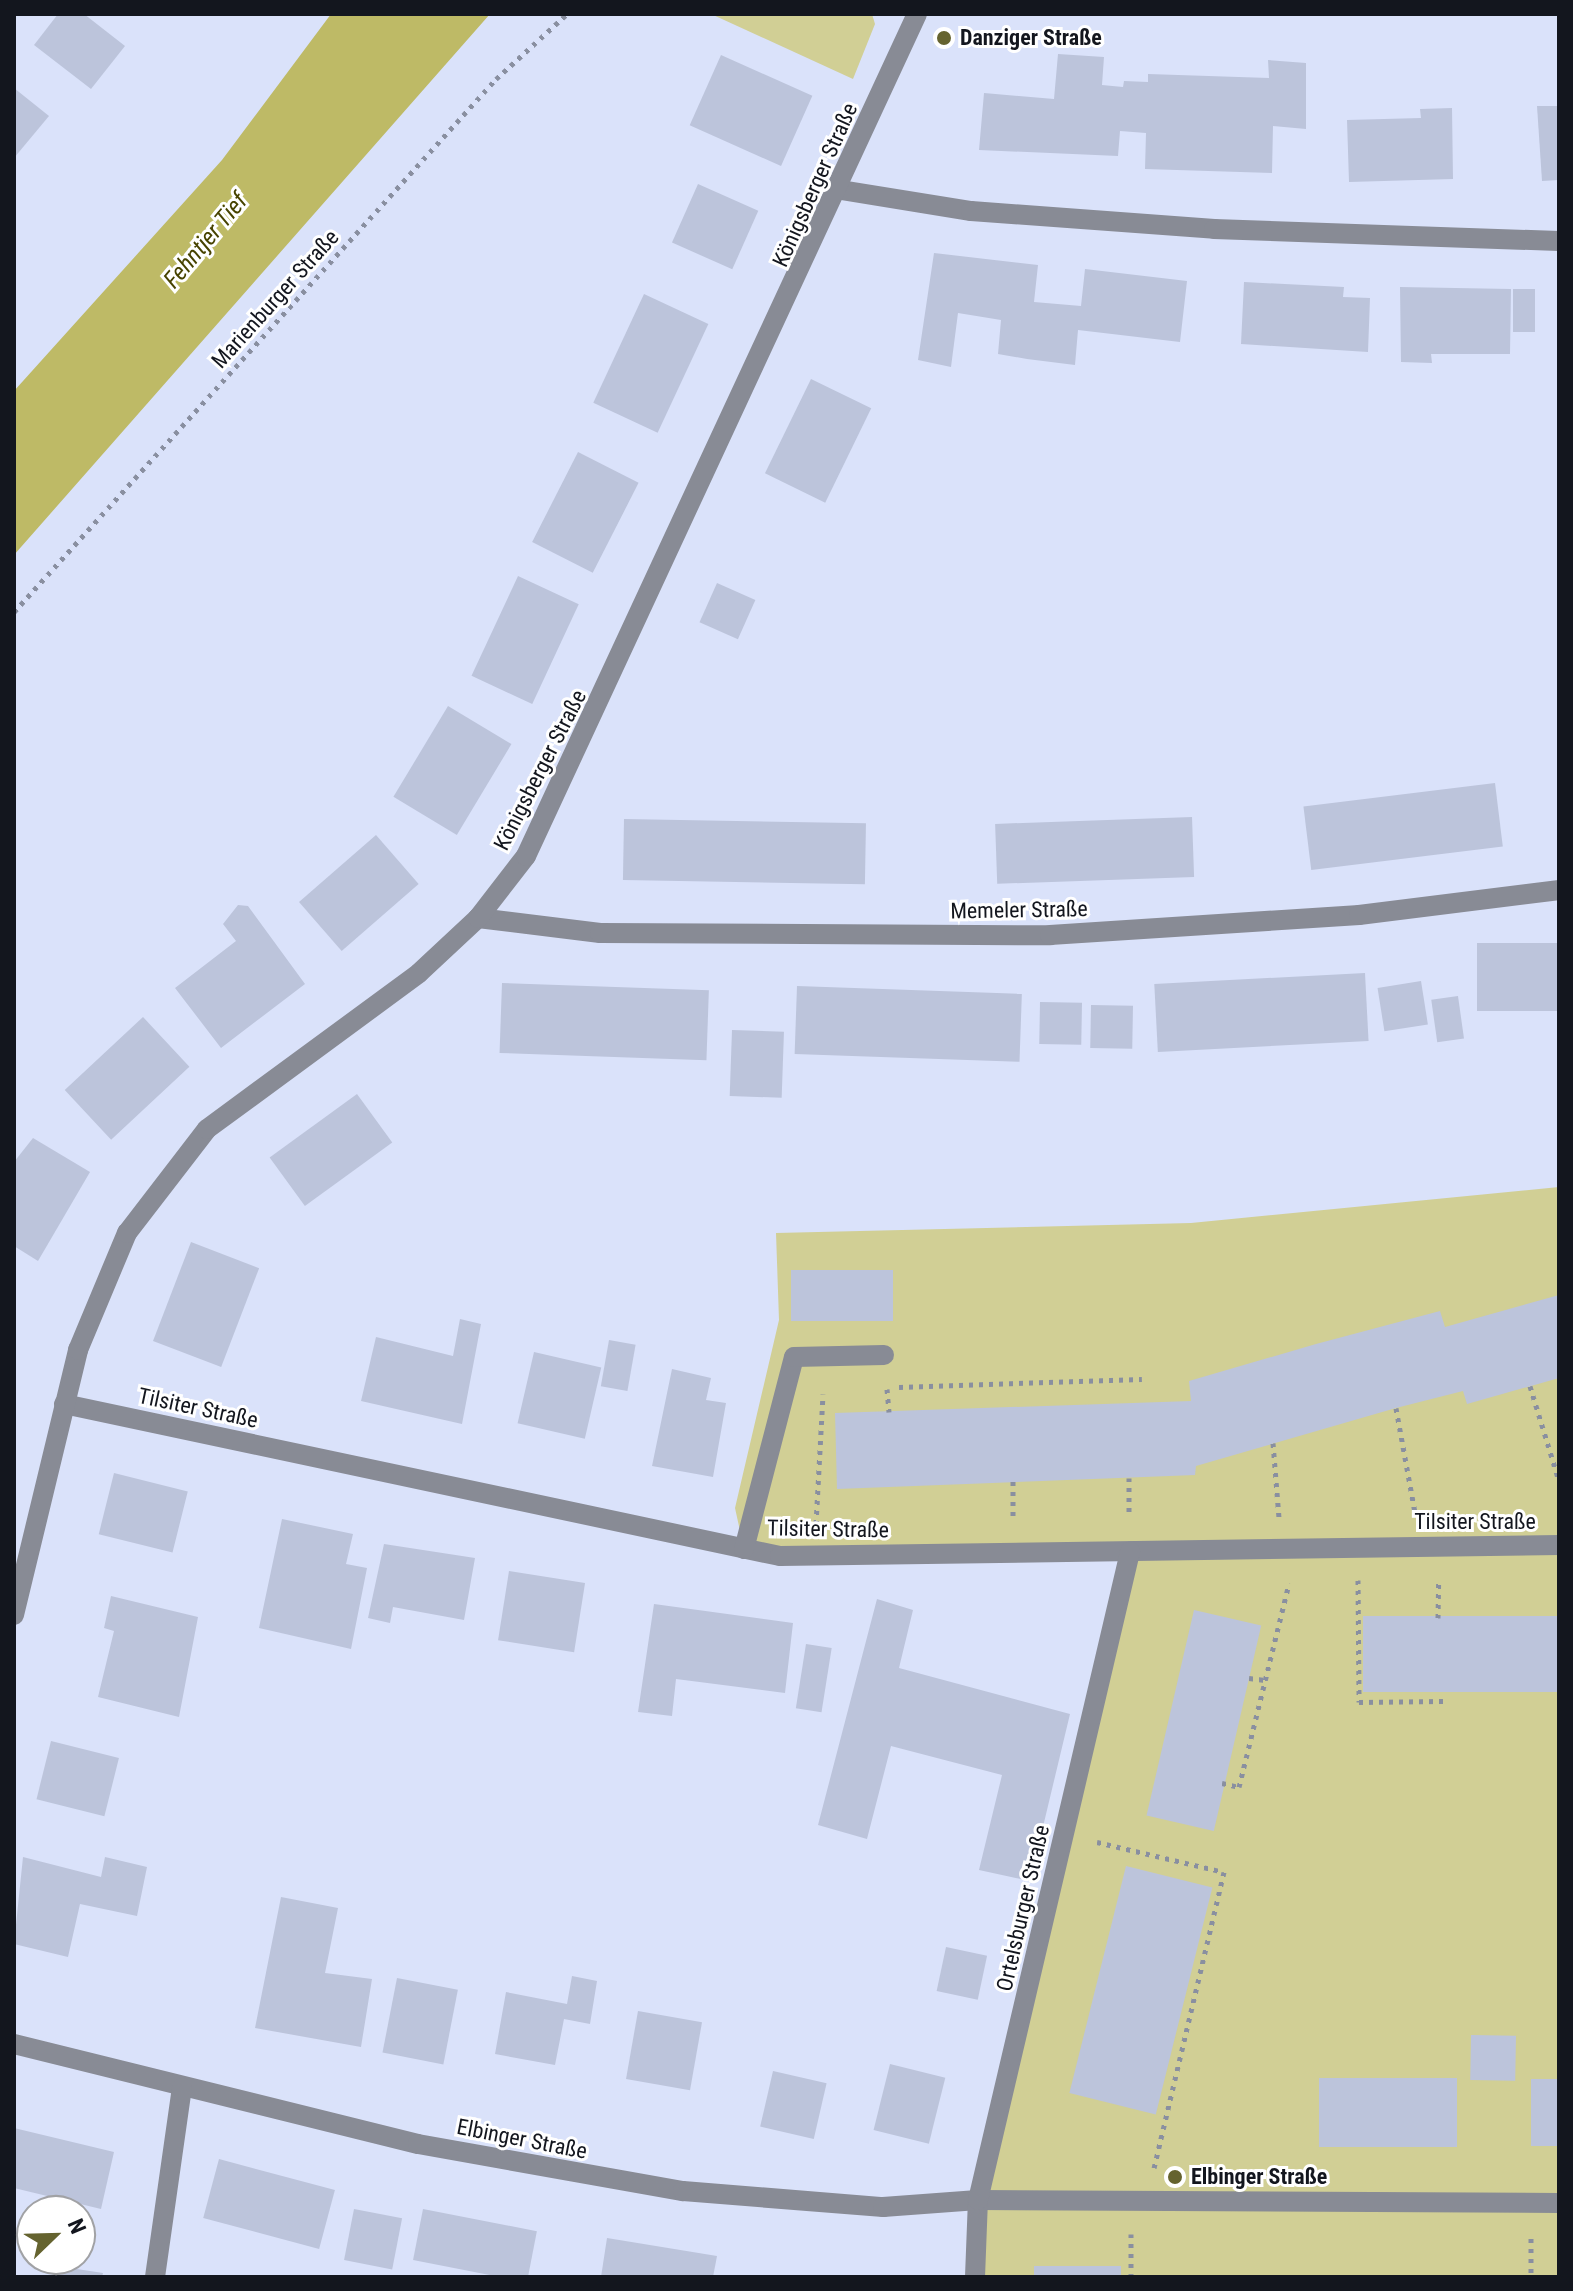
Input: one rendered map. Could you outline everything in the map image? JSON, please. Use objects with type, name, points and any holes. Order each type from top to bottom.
[{"type":"street","name":"Königsberger Straße","points":[[14,1615],[64,1404],[112,1259],[178,1159],[207,1129],[419,973],[478,918],[526,856],[567,778],[841,190],[917,14]]},
{"type":"street","points":[[841,190],[971,211],[1214,229],[1559,241]]},
{"type":"street","name":"Memeler Straße","points":[[478,918],[600,933],[1050,935],[1359,915],[1559,890]]},
{"type":"street","points":[[744,1549],[794,1357],[884,1355]]},
{"type":"street","name":"Tilsiter Straße","points":[[64,1404],[744,1549],[815,1556],[1559,1545]]},
{"type":"street","name":"Ortelsburger Straße","points":[[975,2277],[978,2200],[1130,1552]]},
{"type":"street","name":"Elbinger Straße","points":[[14,2044],[182,2088],[496,2160],[683,2191],[883,2207],[978,2200],[1138,2204],[1559,2203]]},
{"type":"street","points":[[155,2277],[182,2088]]},
{"type":"path","name":"Marienburger Straße","points":[[14,612],[496,79],[567,14]]},
{"type":"path","points":[[815,1556],[825,1356]]},
{"type":"path","points":[[871,1388],[1142,1379]]},
{"type":"path","points":[[1530,1386],[1559,1481]]},
{"type":"path","points":[[886,1387],[889,1412]]},
{"type":"path","points":[[823,1389],[839,1389]]},
{"type":"path","points":[[1396,1408],[1419,1546]]},
{"type":"path","points":[[1222,1783],[1239,1787],[1265,1680],[1289,1549],[1273,1443]]},
{"type":"path","points":[[1357,1547],[1359,1702],[1443,1701]]},
{"type":"path","points":[[1249,1678],[1265,1680]]},
{"type":"path","points":[[1065,1834],[1224,1872],[1138,2204],[1131,2277]]},
{"type":"shaded area","points":[[711,14],[872,14],[875,24],[853,79]]},
{"type":"shaded area","points":[[1559,1187],[1559,2277],[975,2277],[978,2200],[1130,1552],[744,1549],[735,1508],[779,1320],[776,1233],[1191,1223]]},
{"type":"water","name":"Fehntjer Tief","points":[[331,14],[490,14],[14,555],[14,391],[222,160]]},
{"type":"building","points":[[58,14],[84,14],[125,46],[91,89],[34,45]]},
{"type":"building","points":[[1058,54],[1104,57],[1102,85],[1123,87],[1124,81],[1148,82],[1148,74],[1269,78],[1268,60],[1306,63],[1306,129],[1273,126],[1272,173],[1145,169],[1146,133],[1120,131],[1118,156],[979,150],[984,93],[1054,99]]},
{"type":"building","points":[[721,55],[812,96],[781,166],[690,125]]},
{"type":"building","points":[[14,88],[49,116],[14,158]]},
{"type":"building","points":[[1537,106],[1559,106],[1559,180],[1542,181]]},
{"type":"building","points":[[1452,108],[1453,179],[1349,182],[1347,120],[1421,118],[1420,109]]},
{"type":"building","points":[[698,184],[758,211],[732,269],[672,242]]},
{"type":"building","points":[[934,253],[1038,265],[1034,302],[1081,306],[1085,269],[1187,281],[1180,342],[1078,330],[1075,365],[1027,359],[998,354],[1001,320],[958,313],[951,367],[918,360]]},
{"type":"building","points":[[1244,282],[1344,287],[1343,297],[1370,298],[1368,352],[1241,344]]},
{"type":"building","points":[[1400,287],[1511,289],[1510,354],[1431,354],[1432,363],[1401,362]]},
{"type":"building","points":[[1513,289],[1535,289],[1535,332],[1513,332]]},
{"type":"building","points":[[644,294],[708,324],[658,433],[593,403]]},
{"type":"building","points":[[811,379],[871,408],[825,503],[765,473]]},
{"type":"building","points":[[578,452],[639,483],[593,573],[532,542]]},
{"type":"building","points":[[518,576],[579,604],[532,704],[472,676]]},
{"type":"building","points":[[717,583],[755,600],[738,639],[700,622]]},
{"type":"building","points":[[448,706],[511,744],[457,835],[393,797]]},
{"type":"building","points":[[1495,783],[1503,847],[1311,870],[1303,807]]},
{"type":"building","points":[[1192,817],[1194,877],[997,884],[995,824]]},
{"type":"building","points":[[624,819],[866,823],[865,884],[623,880]]},
{"type":"building","points":[[376,835],[419,884],[342,951],[299,902]]},
{"type":"building","points":[[238,905],[248,906],[305,984],[221,1048],[175,988],[236,941],[223,924]]},
{"type":"building","points":[[1477,943],[1559,943],[1559,1011],[1477,1011]]},
{"type":"building","points":[[1365,973],[1369,1041],[1158,1052],[1154,984]]},
{"type":"building","points":[[1421,981],[1428,1024],[1384,1031],[1378,988]]},
{"type":"building","points":[[502,983],[709,990],[706,1060],[500,1053]]},
{"type":"building","points":[[797,986],[1022,994],[1019,1062],[795,1054]]},
{"type":"building","points":[[1458,996],[1464,1039],[1437,1042],[1431,1000]]},
{"type":"building","points":[[1040,1002],[1082,1003],[1081,1045],[1039,1044]]},
{"type":"building","points":[[1091,1005],[1133,1006],[1132,1049],[1090,1048]]},
{"type":"building","points":[[143,1017],[189,1067],[111,1140],[65,1090]]},
{"type":"building","points":[[732,1030],[784,1032],[782,1098],[730,1096]]},
{"type":"building","points":[[357,1094],[392,1143],[305,1206],[270,1157]]},
{"type":"building","points":[[33,1138],[90,1172],[38,1261],[14,1246],[14,1162]]},
{"type":"building","points":[[191,1242],[259,1268],[221,1367],[153,1341]]},
{"type":"building","points":[[791,1270],[893,1270],[893,1321],[791,1321]]},
{"type":"building","points":[[1559,1295],[1559,1378],[1467,1404],[1463,1391],[1396,1408],[1196,1466],[1195,1475],[837,1489],[835,1413],[1191,1401],[1189,1381],[1316,1344],[1440,1311],[1445,1327]]},
{"type":"building","points":[[460,1319],[481,1324],[462,1424],[361,1401],[376,1337],[453,1356]]},
{"type":"building","points":[[609,1340],[636,1345],[627,1391],[601,1386]]},
{"type":"building","points":[[534,1352],[601,1368],[585,1439],[518,1423]]},
{"type":"building","points":[[672,1369],[711,1378],[706,1400],[726,1403],[713,1477],[652,1466]]},
{"type":"building","points":[[114,1473],[188,1491],[173,1553],[99,1534]]},
{"type":"building","points":[[282,1519],[353,1534],[346,1564],[367,1568],[351,1649],[259,1628]]},
{"type":"building","points":[[384,1544],[475,1558],[464,1620],[393,1607],[390,1623],[368,1618]]},
{"type":"building","points":[[509,1571],[585,1583],[574,1652],[498,1640]]},
{"type":"building","points":[[111,1596],[198,1617],[179,1717],[98,1697],[114,1631],[104,1628]]},
{"type":"building","points":[[877,1599],[913,1610],[899,1668],[1070,1714],[1030,1881],[979,1870],[1002,1775],[891,1746],[867,1839],[818,1825]]},
{"type":"building","points":[[654,1604],[793,1623],[785,1693],[676,1679],[672,1716],[638,1712]]},
{"type":"building","points":[[1194,1610],[1261,1626],[1214,1831],[1147,1816]]},
{"type":"building","points":[[1363,1616],[1559,1616],[1559,1692],[1363,1692]]},
{"type":"building","points":[[806,1644],[832,1648],[822,1712],[796,1708]]},
{"type":"building","points":[[51,1741],[119,1758],[104,1816],[36,1799]]},
{"type":"building","points":[[23,1857],[101,1877],[105,1857],[147,1867],[137,1916],[80,1904],[68,1957],[14,1944]]},
{"type":"building","points":[[1126,1866],[1212,1888],[1156,2115],[1069,2093]]},
{"type":"building","points":[[281,1897],[338,1908],[325,1973],[372,1979],[361,2047],[255,2028]]},
{"type":"building","points":[[946,1947],[987,1956],[978,2000],[937,1991]]},
{"type":"building","points":[[572,1976],[597,1981],[590,2024],[564,2019],[555,2065],[495,2054],[506,1992],[567,2004]]},
{"type":"building","points":[[397,1978],[458,1990],[443,2064],[382,2053]]},
{"type":"building","points":[[638,2011],[702,2022],[690,2090],[626,2079]]},
{"type":"building","points":[[1471,2035],[1516,2036],[1515,2081],[1470,2080]]},
{"type":"building","points":[[890,2064],[945,2078],[929,2144],[874,2130]]},
{"type":"building","points":[[773,2071],[827,2083],[814,2139],[760,2127]]},
{"type":"building","points":[[1319,2078],[1457,2078],[1457,2147],[1319,2147]]},
{"type":"building","points":[[1531,2079],[1559,2079],[1559,2146],[1531,2146]]},
{"type":"building","points":[[14,2128],[114,2152],[101,2209],[96,2208],[96,2195],[43,2195],[14,2188]]},
{"type":"building","points":[[219,2159],[335,2190],[319,2249],[203,2218]]},
{"type":"building","points":[[354,2209],[402,2218],[392,2269],[344,2260]]},
{"type":"building","points":[[423,2209],[537,2231],[528,2277],[500,2277],[413,2260]]},
{"type":"building","points":[[607,2238],[717,2256],[713,2277],[601,2277]]},
{"type":"building","points":[[1034,2266],[1121,2266],[1121,2277],[1034,2277]]},
{"type":"building","points":[[103,2273],[102,2277],[55,2275]]},
{"type":"place","name":"Danziger Straße","points":[[944,38]]},
{"type":"place","name":"Elbinger Straße","points":[[1175,2177]]}]
